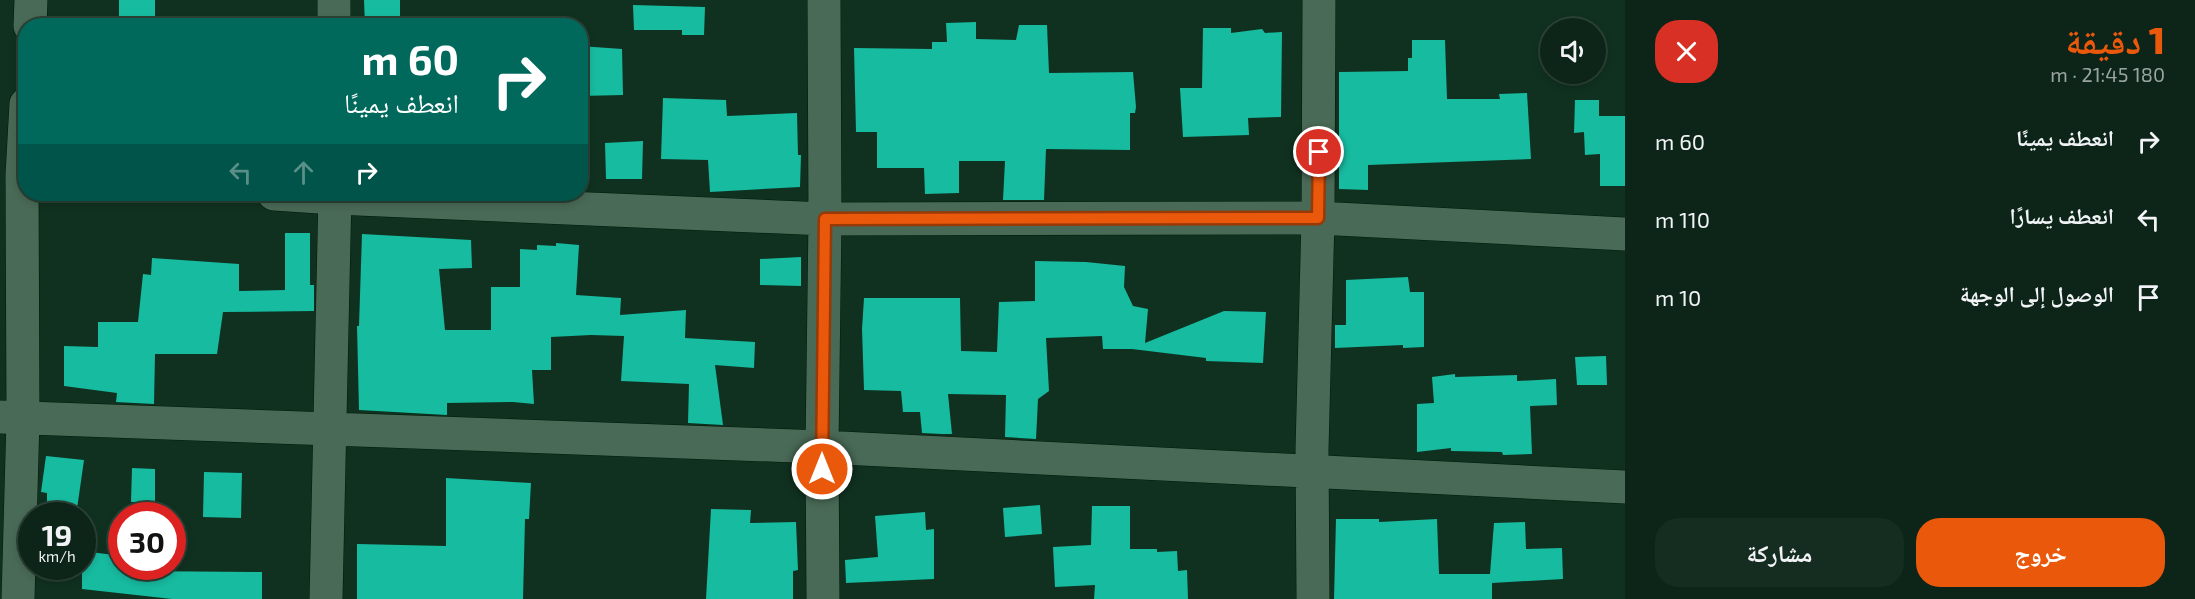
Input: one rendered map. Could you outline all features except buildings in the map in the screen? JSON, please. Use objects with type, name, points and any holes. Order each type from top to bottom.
[{"type":"street","points":[[30,18],[31,0]]},
{"type":"street","points":[[334,0],[334,18]]},
{"type":"street","points":[[824,0],[825,219],[822,447],[824,599]]},
{"type":"street","points":[[1313,599],[1312,472],[1318,218],[1319,0]]},
{"type":"street","points":[[16,175],[12,418],[18,599]]},
{"type":"street","points":[[326,599],[335,201]]},
{"type":"street","points":[[442,201],[825,219],[1318,218],[1625,234]]},
{"type":"street","points":[[12,418],[822,447],[1625,487]]},
{"type":"route","points":[[822,469],[825,219],[1318,218],[1319,152]]}]
